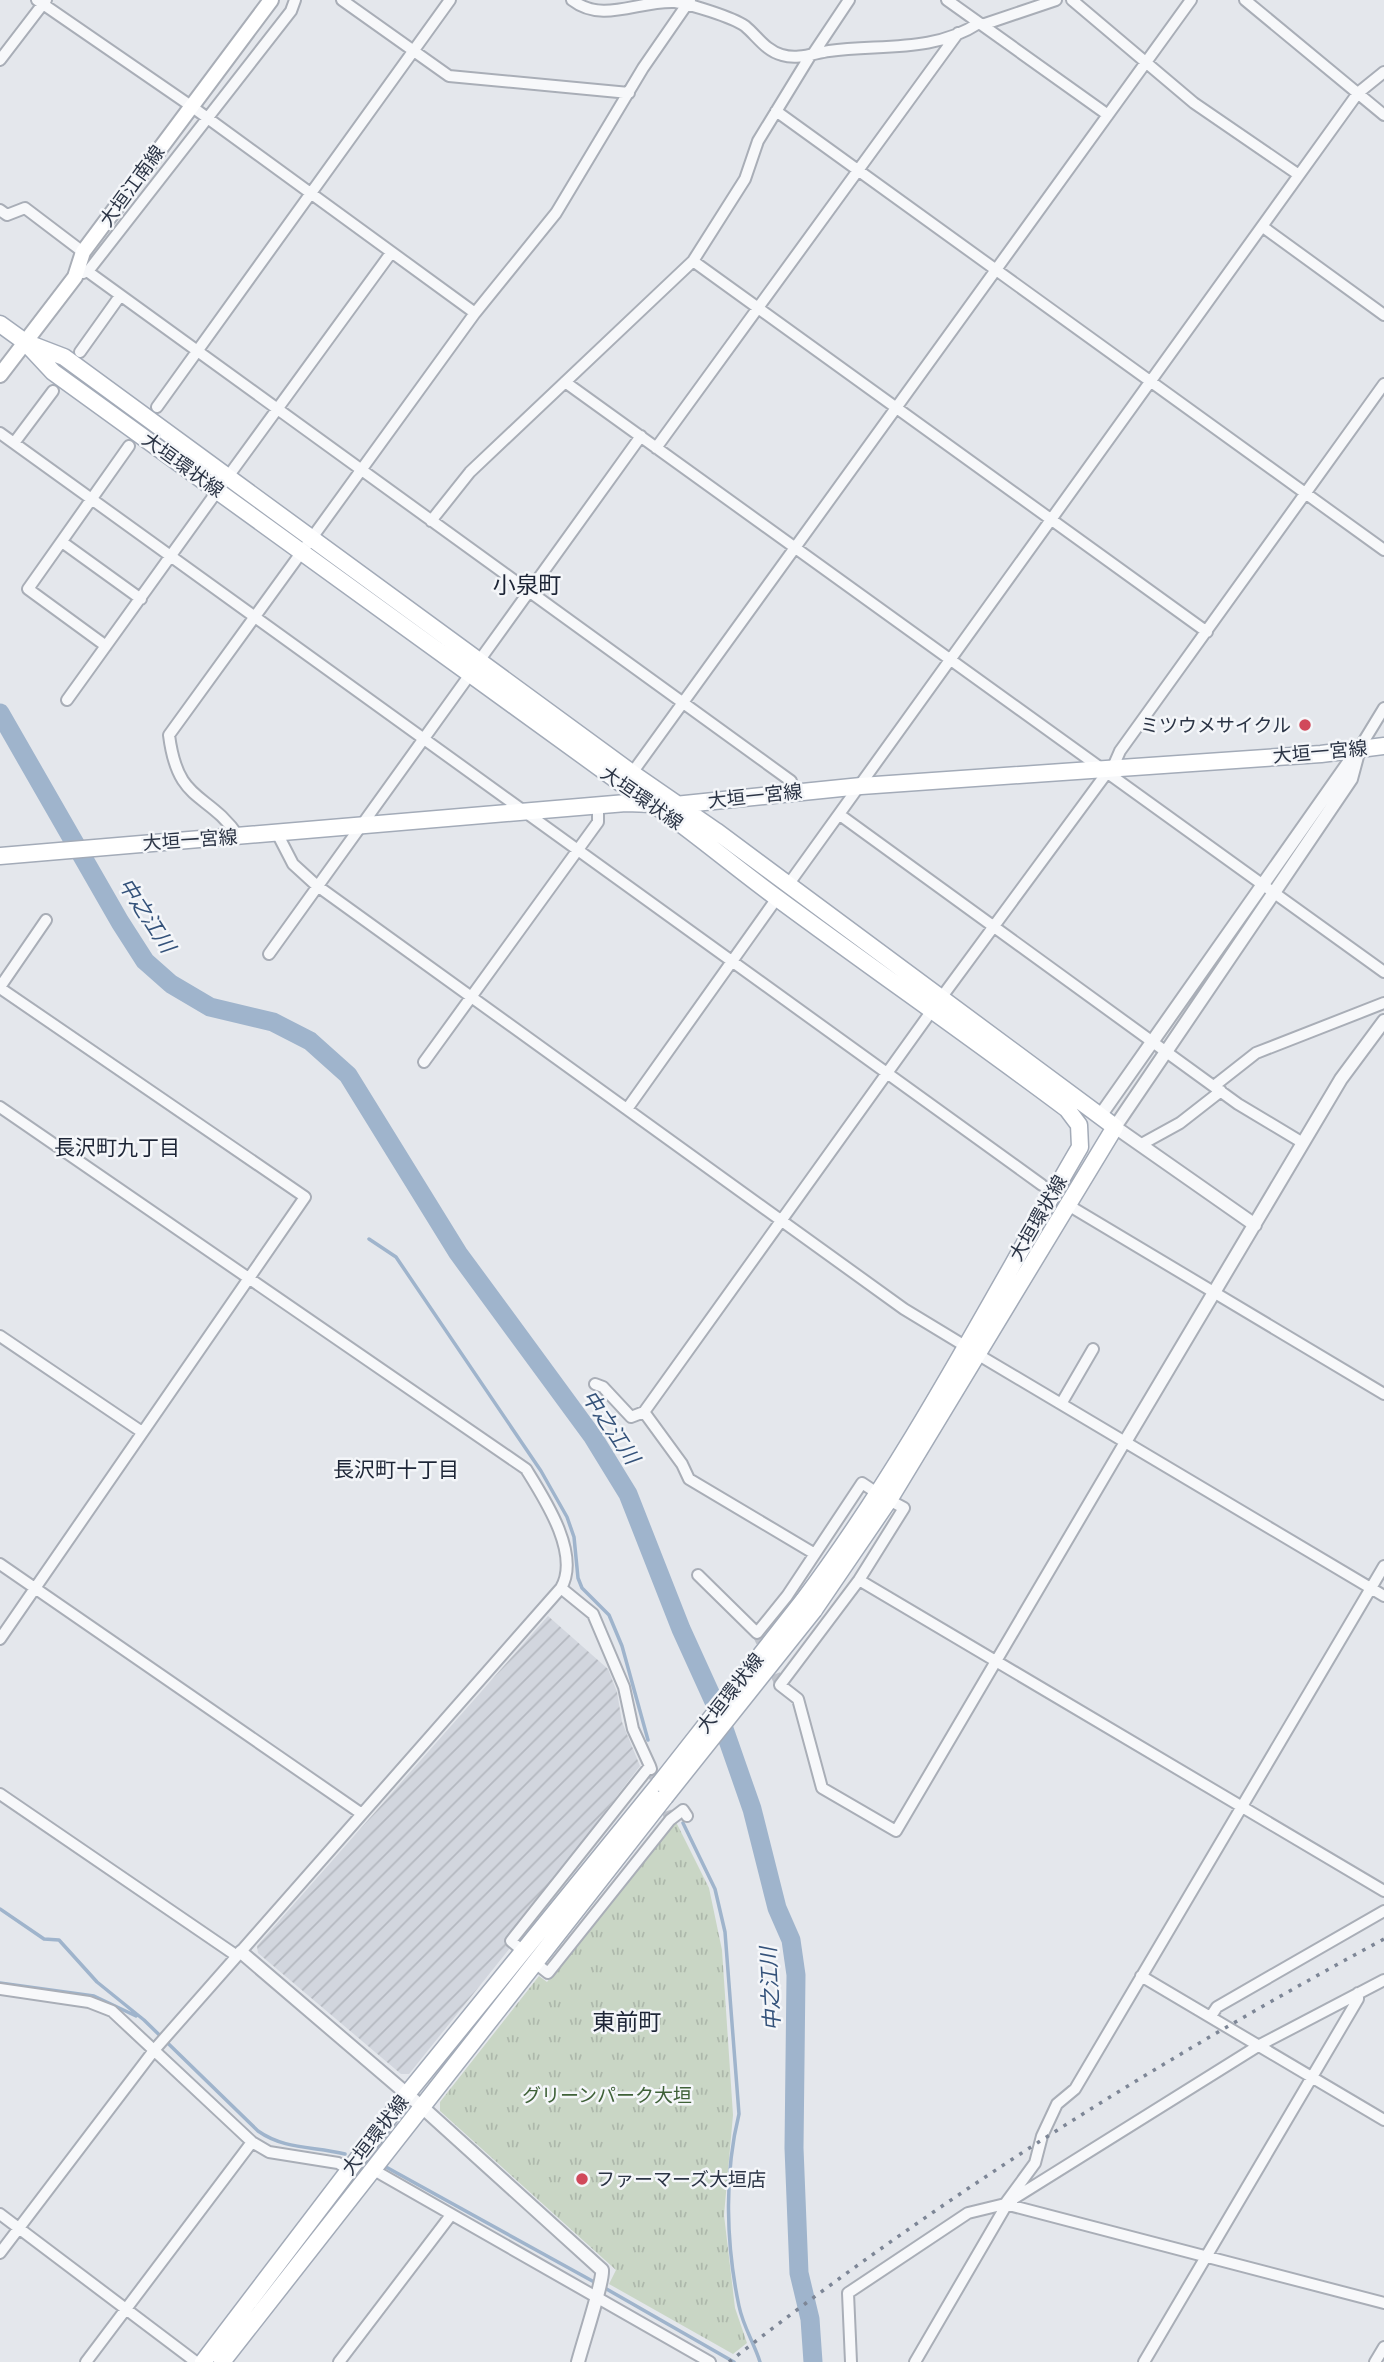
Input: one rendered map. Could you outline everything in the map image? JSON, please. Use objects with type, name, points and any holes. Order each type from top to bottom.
[{"type":"main road","name":"大垣江南線","points":[[0,375],[81,274],[83,253],[271,0]]},
{"type":"main road","name":"大垣環状線","points":[[0,324],[25,342],[64,357],[223,484],[305,544],[475,667],[632,773],[788,885],[1067,1109]]},
{"type":"main road","name":"大垣環状線","points":[[222,2362],[421,2106],[657,1779],[808,1605],[883,1496],[971,1350],[1068,1205],[1115,1127],[777,898],[654,804],[622,784],[475,667]]},
{"type":"main road","name":"大垣一宮線","points":[[0,856],[598,806],[679,806],[861,786],[1106,770],[1384,746]]},
{"type":"main road","points":[[1067,1109],[1100,1116]]},
{"type":"main road","points":[[1067,1109],[1079,1125],[1080,1147]]},
{"type":"main road","name":"大垣環状線","points":[[971,1350],[1080,1147],[1100,1116]]},
{"type":"main road","name":"大垣環状線","points":[[203,2362],[407,2094],[528,1957]]},
{"type":"street","points":[[295,0],[291,11],[208,120],[81,274],[120,296],[791,781],[793,792]]},
{"type":"street","points":[[342,0],[449,76],[629,93]]},
{"type":"street","points":[[157,407],[450,0]]},
{"type":"street","points":[[572,0],[596,11],[651,2],[688,2],[739,23],[781,55],[903,48],[958,33],[1056,0]]},
{"type":"street","points":[[431,521],[470,471],[693,261],[745,179],[758,141],[811,55],[849,0]]},
{"type":"street","points":[[947,0],[1108,115]]},
{"type":"street","points":[[1072,0],[1194,103],[1299,175]]},
{"type":"street","points":[[632,773],[1191,0]]},
{"type":"street","points":[[1245,0],[1384,115]]},
{"type":"street","points":[[0,60],[42,1],[475,313]]},
{"type":"street","points":[[239,837],[229,822],[188,790],[178,775],[169,734],[475,313],[556,213],[688,2]]},
{"type":"street","points":[[656,447],[958,33]]},
{"type":"street","points":[[788,885],[1358,93],[1384,72]]},
{"type":"street","points":[[776,111],[1384,550]]},
{"type":"street","points":[[0,210],[8,215],[25,208],[83,253]]},
{"type":"street","points":[[1263,227],[1384,314]]},
{"type":"street","points":[[66,700],[391,253]]},
{"type":"street","points":[[693,261],[1206,632]]},
{"type":"street","points":[[80,352],[120,296]]},
{"type":"street","points":[[565,382],[1384,972]]},
{"type":"street","points":[[595,1384],[603,1387],[631,1417],[644,1412],[1384,384]]},
{"type":"street","points":[[14,443],[53,391]]},
{"type":"street","points":[[0,433],[1042,1185]]},
{"type":"street","points":[[269,954],[641,436]]},
{"type":"street","points":[[106,646],[27,589],[130,446]]},
{"type":"street","points":[[62,542],[141,599]]},
{"type":"street","points":[[1100,1116],[1359,749],[1384,708]]},
{"type":"street","points":[[1255,1225],[1115,1127],[1352,778],[1359,749]]},
{"type":"street","points":[[424,1062],[598,822],[598,806]]},
{"type":"street","points":[[839,815],[1167,1052],[1303,1143]]},
{"type":"street","points":[[277,833],[293,864],[316,886],[904,1309],[1384,1596]]},
{"type":"street","points":[[627,1109],[777,898]]},
{"type":"street","points":[[0,1639],[305,1198],[0,987],[46,920]]},
{"type":"street","points":[[1140,1145],[1180,1124],[1256,1053],[1384,1003]]},
{"type":"street","points":[[698,1575],[757,1633],[815,1554],[862,1483],[904,1508],[859,1580],[779,1685],[798,1699],[822,1788],[896,1831],[1341,1079],[1384,1021]]},
{"type":"street","points":[[0,1107],[526,1469],[553,1511],[564,1547],[566,1579],[561,1588],[155,2049],[0,2253]]},
{"type":"street","points":[[1068,1205],[1384,1394]]},
{"type":"street","points":[[0,1336],[142,1432]]},
{"type":"street","points":[[1061,1404],[1093,1349]]},
{"type":"street","points":[[644,1412],[682,1464],[689,1479],[815,1554]]},
{"type":"street","points":[[0,1564],[362,1814]]},
{"type":"street","points":[[915,2362],[1006,2204],[1035,2163],[1042,2136],[1057,2104],[1075,2088],[1384,1566]]},
{"type":"street","points":[[859,1580],[1384,1891]]},
{"type":"street","points":[[561,1588],[593,1614],[624,1687],[633,1729],[657,1779],[511,1941],[548,1973],[670,1820],[683,1810],[687,1816]]},
{"type":"street","points":[[0,1794],[239,1954],[421,2106],[602,2270],[603,2279],[595,2295],[578,2362]]},
{"type":"street","points":[[1211,2016],[1217,2007],[1384,1911]]},
{"type":"street","points":[[1142,1976],[1384,2120]]},
{"type":"street","points":[[851,2362],[848,2293],[968,2213],[1006,2204],[1258,2046],[1384,1980]]},
{"type":"street","points":[[0,1989],[100,2006],[129,2024],[252,2142],[269,2152],[338,2164],[348,2169]]},
{"type":"street","points":[[1144,2362],[1313,2078],[1358,1999],[1358,1993]]},
{"type":"street","points":[[86,2362],[252,2142]]},
{"type":"street","points":[[372,2169],[710,2362]]},
{"type":"street","points":[[1006,2204],[1384,2302]]},
{"type":"street","points":[[0,2214],[196,2362]]},
{"type":"street","points":[[339,2362],[451,2215]]},
{"type":"street","points":[[1375,2362],[1384,2347]]},
{"type":"street","points":[[682,2362],[692,2352]]},
{"type":"shaded area","points":[[548,1616],[608,1669],[617,1692],[622,1722],[640,1766],[504,1943],[510,1948],[409,2074],[401,2074],[258,1953],[257,1946]]},
{"type":"green space","name":"グリーンパーク大垣","points":[[675,1820],[709,1888],[722,1950],[733,2115],[724,2215],[735,2308],[747,2343],[733,2354],[609,2284],[616,2270],[440,2111],[440,2102],[539,1976],[547,1982]]},
{"type":"waterway","name":"中之江川","points":[[0,713],[145,961],[171,984],[210,1007],[273,1022],[310,1041],[348,1075],[458,1253],[593,1437],[628,1494],[681,1629],[716,1706],[752,1809],[777,1908],[791,1940],[796,1975],[794,2148],[799,2273],[810,2319],[813,2362]]},
{"type":"waterway","points":[[369,1239],[396,1257],[541,1471],[567,1517],[574,1537],[578,1578],[582,1588],[609,1615],[622,1646],[648,1740]]},
{"type":"waterway","points":[[683,1823],[715,1889],[725,1932],[739,2114],[729,2185],[731,2259],[743,2321],[760,2362]]},
{"type":"waterway","points":[[0,1909],[44,1939],[59,1940],[97,1982],[144,2020],[258,2131],[289,2145],[345,2154]]},
{"type":"waterway","points":[[0,1983],[94,1996],[136,2016]]},
{"type":"waterway","points":[[386,2167],[596,2283]]},
{"type":"waterway","points":[[603,2287],[734,2362]]},
{"type":"tunnel","points":[[757,1633],[780,1685]]},
{"type":"tunnel","points":[[651,1769],[670,1820]]},
{"type":"railway","points":[[729,2362],[885,2245],[1047,2137],[1213,2035],[1384,1939]]},
{"type":"place","name":"ミツウメサイクル","points":[[1305,725]]},
{"type":"place","name":"ファーマーズ大垣店","points":[[582,2179]]},
{"type":"district","name":"小泉町","points":[[527,585]]},
{"type":"district","name":"長沢町九丁目","points":[[117,1147]]},
{"type":"district","name":"長沢町十丁目","points":[[396,1469]]},
{"type":"district","name":"東前町","points":[[627,2022]]}]
